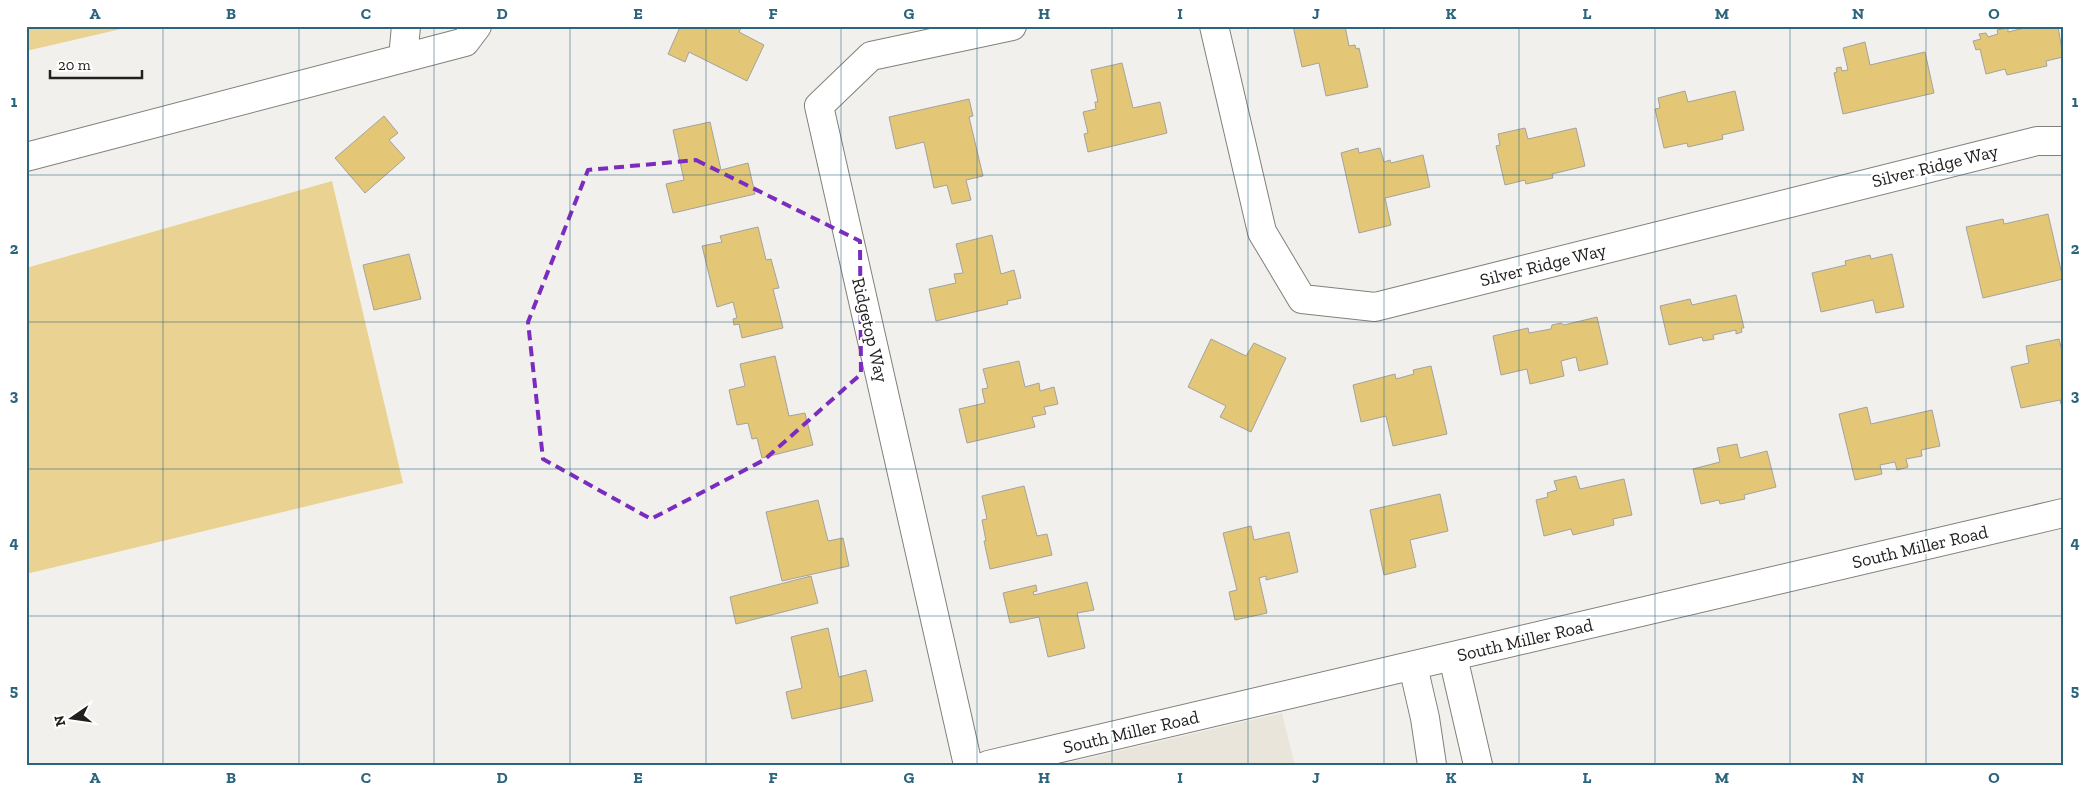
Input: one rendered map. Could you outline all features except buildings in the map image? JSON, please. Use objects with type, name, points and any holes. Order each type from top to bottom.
[{"type":"street","points":[[403,58],[406,26]]},
{"type":"street","points":[[26,157],[465,42],[477,26]]},
{"type":"street","name":"Ridgetop Way","points":[[968,765],[819,106],[871,56],[1012,26]]},
{"type":"street","name":"Silver Ridge Way","points":[[1214,26],[1262,232],[1302,299],[1374,307],[2037,141],[2063,141]]},
{"type":"street","name":"South Miller Road","points":[[988,765],[2063,514]]},
{"type":"street","points":[[1453,657],[1478,765]]},
{"type":"street","points":[[1413,666],[1425,718],[1432,765]]},
{"type":"highlighted area","points":[[696,160],[860,241],[861,374],[764,460],[651,519],[543,459],[528,322],[588,170]]},
{"type":"shaded area","points":[[26,26],[134,26],[26,51]]},
{"type":"shaded area","points":[[332,181],[403,483],[26,574],[26,268]]},
{"type":"shaded area","points":[[1282,713],[1295,765],[1059,765]]}]
